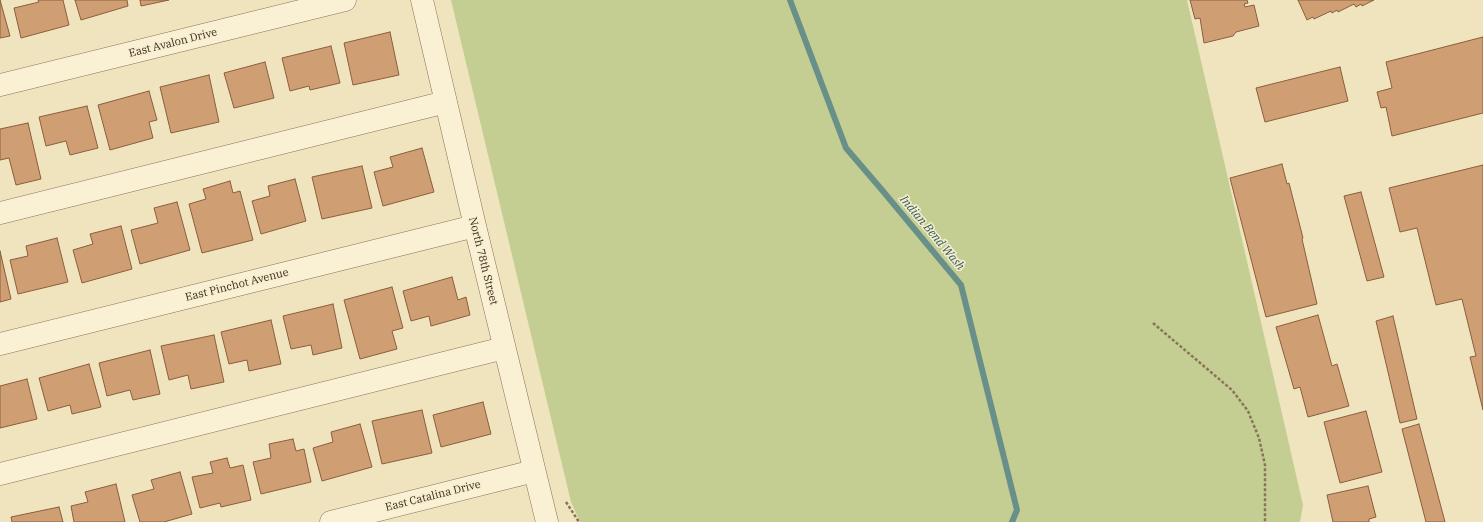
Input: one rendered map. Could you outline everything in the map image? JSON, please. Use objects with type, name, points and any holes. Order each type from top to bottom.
[{"type":"street","name":"East Avalon Drive","points":[[0,85],[345,0]]},
{"type":"street","name":"North 78th Street","points":[[422,0],[504,348],[547,522]]},
{"type":"street","points":[[0,213],[446,102]]},
{"type":"street","name":"East Pinchot Avenue","points":[[0,344],[475,226]]},
{"type":"street","points":[[0,474],[504,348]]},
{"type":"street","name":"East Catalina Drive","points":[[331,522],[534,471]]},
{"type":"path","points":[[1153,323],[1232,390],[1248,410],[1259,438],[1265,465],[1265,522]]},
{"type":"green space","points":[[451,0],[1187,0],[1303,505],[1300,522],[580,522],[571,502]]},
{"type":"building","points":[[0,0],[10,36],[0,38]]},
{"type":"building","points":[[38,0],[63,0],[69,25],[21,38],[14,8],[39,2]]},
{"type":"building","points":[[75,0],[127,0],[128,6],[81,20]]},
{"type":"building","points":[[140,0],[169,0],[141,6]]},
{"type":"building","points":[[1190,0],[1247,0],[1248,3],[1244,4],[1245,7],[1254,5],[1259,26],[1236,32],[1233,36],[1204,43],[1200,18],[1195,19]]},
{"type":"building","points":[[1298,0],[1374,0],[1362,6],[1361,4],[1356,7],[1354,4],[1338,12],[1337,10],[1332,13],[1331,11],[1314,19],[1313,17],[1307,20]]},
{"type":"building","points":[[390,32],[399,75],[353,85],[344,43]]},
{"type":"building","points":[[1483,37],[1483,113],[1392,136],[1386,107],[1381,108],[1377,92],[1392,88],[1386,62]]},
{"type":"building","points":[[331,46],[340,83],[310,90],[309,86],[290,91],[282,58]]},
{"type":"building","points":[[265,62],[274,98],[234,108],[224,73]]},
{"type":"building","points":[[1340,67],[1348,101],[1265,122],[1256,88]]},
{"type":"building","points":[[209,75],[219,122],[171,133],[160,87]]},
{"type":"building","points":[[149,91],[157,120],[149,122],[153,138],[110,150],[98,105]]},
{"type":"building","points":[[87,106],[98,148],[70,155],[66,141],[46,146],[39,117]]},
{"type":"building","points":[[28,123],[41,179],[16,185],[9,158],[0,160],[0,129]]},
{"type":"building","points":[[422,148],[434,192],[383,206],[374,172],[393,167],[390,157]]},
{"type":"building","points":[[1282,164],[1287,184],[1289,183],[1303,238],[1317,304],[1266,317],[1230,178]]},
{"type":"building","points":[[1483,165],[1483,410],[1470,357],[1476,356],[1462,299],[1436,305],[1417,228],[1400,232],[1389,188]]},
{"type":"building","points":[[362,166],[372,208],[322,219],[312,177]]},
{"type":"building","points":[[295,179],[306,221],[261,234],[252,201],[270,196],[268,186]]},
{"type":"building","points":[[230,181],[233,193],[240,191],[253,240],[202,253],[189,204],[206,199],[203,189]]},
{"type":"building","points":[[1361,192],[1384,277],[1367,281],[1344,196]]},
{"type":"building","points":[[177,202],[190,250],[140,264],[131,230],[158,223],[154,208]]},
{"type":"building","points":[[121,226],[132,269],[82,283],[73,250],[93,244],[90,234]]},
{"type":"building","points":[[57,238],[68,282],[18,294],[10,260],[28,256],[26,246]]},
{"type":"building","points":[[0,251],[11,299],[0,302]]},
{"type":"building","points":[[452,277],[458,300],[466,297],[470,315],[431,326],[429,316],[411,321],[403,291]]},
{"type":"building","points":[[392,287],[403,328],[392,331],[397,349],[360,359],[344,300]]},
{"type":"building","points":[[333,304],[342,348],[313,355],[311,345],[291,349],[283,316]]},
{"type":"building","points":[[1318,315],[1332,366],[1337,364],[1349,406],[1308,417],[1300,387],[1294,389],[1276,327]]},
{"type":"building","points":[[1393,316],[1417,419],[1400,423],[1376,321]]},
{"type":"building","points":[[271,320],[281,364],[249,371],[247,360],[229,364],[221,332]]},
{"type":"building","points":[[214,335],[224,382],[191,389],[188,375],[169,380],[161,346]]},
{"type":"building","points":[[150,350],[160,394],[133,400],[130,390],[107,396],[99,363]]},
{"type":"building","points":[[89,364],[101,407],[72,414],[70,405],[48,411],[39,378]]},
{"type":"building","points":[[27,379],[37,419],[0,428],[0,386]]},
{"type":"building","points":[[483,402],[491,434],[441,447],[433,415]]},
{"type":"building","points":[[422,410],[432,453],[382,464],[372,421]]},
{"type":"building","points":[[1366,411],[1382,472],[1340,483],[1324,422]]},
{"type":"building","points":[[360,424],[372,467],[322,481],[313,448],[333,442],[331,432]]},
{"type":"building","points":[[1419,424],[1445,522],[1426,522],[1402,429]]},
{"type":"building","points":[[293,439],[296,451],[304,449],[311,482],[261,494],[253,462],[271,458],[269,444]]},
{"type":"building","points":[[227,458],[230,468],[243,465],[251,500],[221,507],[220,503],[200,508],[192,477],[213,473],[210,462]]},
{"type":"building","points":[[180,472],[192,514],[164,522],[140,522],[132,495],[154,489],[151,480]]},
{"type":"building","points":[[116,484],[125,522],[74,522],[71,506],[88,502],[85,492]]},
{"type":"building","points":[[1368,486],[1376,517],[1369,519],[1369,522],[1333,522],[1327,495]]},
{"type":"building","points":[[59,507],[63,522],[12,522],[11,517]]},
{"type":"waterway","name":"Indian Bend Wash","points":[[790,0],[846,148],[961,285],[1017,510],[1012,522]]}]
